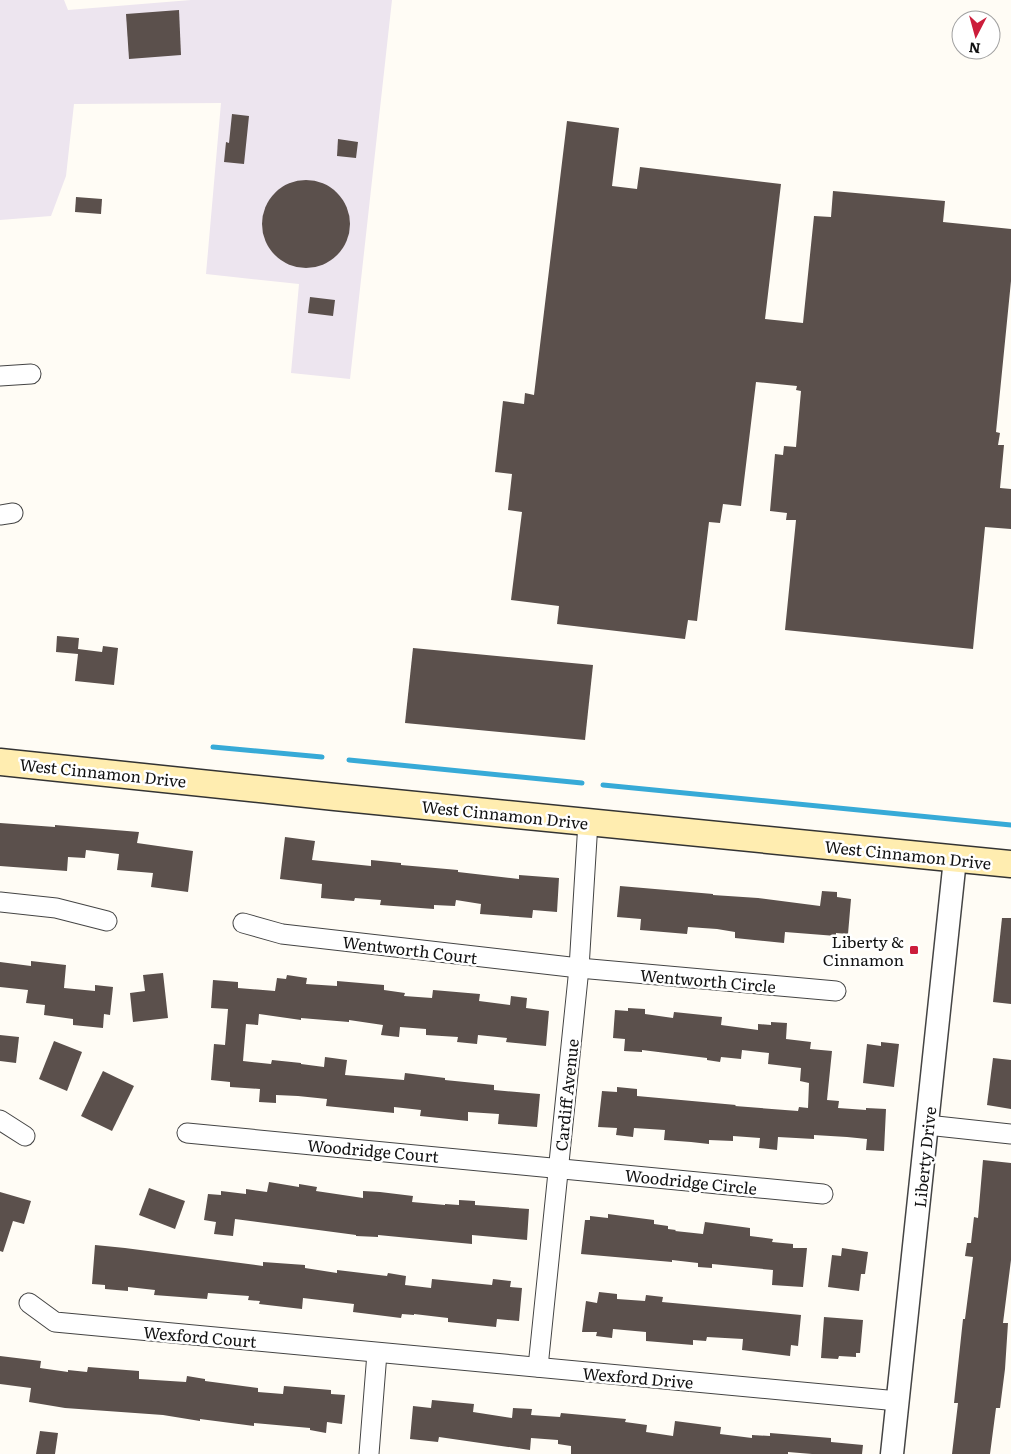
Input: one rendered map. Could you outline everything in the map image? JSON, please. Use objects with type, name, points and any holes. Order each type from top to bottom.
[{"type":"main road","name":"West Cinnamon Drive","points":[[0,762],[955,860],[1011,864]]},
{"type":"street","points":[[0,376],[31,374]]},
{"type":"street","name":"Cardiff Avenue","points":[[538,1367],[579,968],[588,822]]},
{"type":"street","name":"Liberty Drive","points":[[892,1454],[955,860]]},
{"type":"street","points":[[0,902],[56,908],[107,921]]},
{"type":"street","name":"Wentworth Court","points":[[243,924],[282,934],[579,968]]},
{"type":"street","name":"Wentworth Circle","points":[[579,968],[836,991]]},
{"type":"street","points":[[0,1120],[25,1136]]},
{"type":"street","points":[[927,1125],[1011,1134]]},
{"type":"street","name":"Woodridge Court","points":[[187,1133],[558,1168]]},
{"type":"street","name":"Woodridge Circle","points":[[558,1168],[823,1194]]},
{"type":"street","name":"Wexford Court","points":[[28,1302],[55,1322],[377,1353]]},
{"type":"street","points":[[369,1454],[377,1353]]},
{"type":"street","name":"Wexford Drive","points":[[377,1353],[898,1401]]},
{"type":"shaded area","points":[[0,0],[64,0],[68,10],[191,0],[392,0],[350,379],[291,373],[299,284],[206,274],[221,103],[74,104],[66,176],[51,216],[0,220]]},
{"type":"building","points":[[179,10],[181,55],[129,59],[126,14]]},
{"type":"building","points":[[232,114],[249,116],[244,164],[224,162],[226,142],[229,143]]},
{"type":"building","points":[[567,121],[619,128],[612,186],[637,189],[640,167],[781,184],[765,319],[803,323],[814,216],[831,217],[833,191],[945,201],[943,222],[1011,229],[1011,281],[996,432],[1000,433],[998,445],[1004,445],[1000,488],[1011,489],[1011,529],[985,527],[973,649],[785,630],[796,520],[786,520],[787,513],[770,511],[775,454],[783,455],[784,446],[796,447],[801,391],[796,390],[797,386],[756,382],[741,506],[723,504],[720,523],[709,522],[697,621],[688,620],[685,639],[557,624],[559,606],[511,600],[522,512],[508,510],[512,474],[495,472],[503,401],[524,404],[525,393],[534,395]]},
{"type":"building","points":[[338,139],[358,142],[356,158],[337,156]]},
{"type":"building","points":[[306,180],[323,184],[337,193],[346,207],[350,224],[346,241],[337,255],[323,264],[306,268],[289,264],[275,255],[266,241],[262,224],[266,207],[275,193],[289,184]]},
{"type":"building","points":[[76,197],[102,199],[101,214],[75,212]]},
{"type":"building","points":[[310,297],[335,300],[333,316],[308,313]]},
{"type":"building","points":[[57,636],[79,638],[78,649],[102,652],[103,646],[118,648],[114,685],[75,681],[78,654],[56,652]]},
{"type":"building","points":[[413,648],[593,665],[585,740],[405,723]]},
{"type":"building","points":[[0,823],[55,827],[55,825],[139,832],[137,843],[193,851],[188,892],[151,887],[153,873],[117,870],[119,854],[86,850],[85,858],[68,857],[67,871],[0,866]]},
{"type":"building","points":[[285,837],[315,841],[312,860],[371,866],[371,860],[519,879],[519,875],[559,878],[557,912],[533,910],[532,918],[480,914],[481,904],[456,900],[455,906],[434,905],[434,909],[380,905],[381,900],[355,898],[354,901],[321,898],[322,884],[280,879]]},
{"type":"building","points":[[620,886],[758,898],[820,906],[822,891],[837,892],[837,897],[851,899],[848,934],[836,933],[836,936],[785,932],[784,943],[735,938],[735,932],[717,929],[688,927],[687,934],[640,930],[641,919],[617,917]]},
{"type":"building","points":[[1002,918],[1011,918],[1011,1004],[993,1002]]},
{"type":"building","points":[[31,961],[66,965],[64,988],[95,991],[95,985],[113,987],[110,1015],[104,1014],[103,1028],[73,1025],[73,1019],[44,1015],[45,1005],[26,1003],[28,990],[0,987],[0,962],[31,966]]},
{"type":"building","points":[[163,973],[168,1018],[133,1022],[130,993],[145,991],[143,975]]},
{"type":"building","points":[[287,975],[307,978],[306,984],[337,986],[337,981],[384,985],[384,990],[405,993],[404,996],[432,998],[433,990],[480,994],[479,1001],[510,1005],[511,996],[527,998],[526,1008],[549,1011],[546,1046],[506,1042],[507,1038],[478,1035],[477,1044],[457,1042],[458,1037],[426,1035],[426,1029],[400,1027],[399,1037],[381,1035],[383,1025],[349,1020],[349,1022],[301,1018],[301,1020],[259,1014],[258,1025],[246,1024],[243,1061],[271,1064],[272,1060],[324,1067],[325,1057],[347,1060],[345,1075],[404,1080],[405,1073],[445,1078],[445,1080],[494,1085],[494,1090],[540,1094],[537,1127],[498,1124],[499,1114],[468,1112],[468,1121],[420,1116],[421,1110],[394,1107],[394,1113],[326,1106],[327,1099],[298,1096],[276,1095],[276,1103],[259,1102],[260,1089],[230,1087],[230,1082],[211,1080],[214,1044],[225,1045],[228,1009],[211,1008],[213,980],[238,982],[238,988],[275,991],[277,978],[286,979]]},
{"type":"building","points":[[628,1008],[645,1009],[645,1014],[673,1018],[674,1012],[722,1017],[721,1025],[758,1030],[758,1024],[771,1025],[771,1022],[787,1023],[786,1039],[811,1042],[810,1049],[832,1051],[827,1100],[839,1101],[838,1108],[886,1109],[884,1151],[866,1150],[867,1139],[847,1137],[814,1135],[814,1139],[778,1137],[777,1150],[759,1148],[760,1138],[733,1136],[733,1141],[709,1140],[709,1144],[664,1140],[665,1130],[634,1128],[633,1137],[616,1135],[617,1128],[598,1127],[602,1091],[617,1092],[617,1087],[637,1089],[637,1096],[798,1111],[799,1107],[808,1108],[809,1083],[800,1081],[801,1068],[768,1064],[769,1053],[742,1050],[741,1059],[721,1057],[720,1062],[707,1060],[707,1058],[642,1050],[642,1052],[624,1051],[625,1039],[613,1038],[615,1010],[628,1011]]},
{"type":"building","points":[[0,1035],[19,1037],[16,1063],[0,1061]]},
{"type":"building","points":[[54,1041],[82,1052],[67,1091],[39,1079]]},
{"type":"building","points":[[881,1042],[899,1044],[894,1087],[863,1083],[867,1044],[881,1046]]},
{"type":"building","points":[[993,1058],[1011,1060],[1011,1109],[987,1105]]},
{"type":"building","points":[[103,1071],[134,1086],[112,1131],[81,1116]]},
{"type":"building","points":[[983,1160],[1011,1163],[1011,1260],[1003,1323],[1008,1323],[1005,1369],[1000,1408],[996,1408],[990,1454],[952,1454],[958,1403],[954,1403],[963,1319],[965,1319],[973,1257],[965,1256],[967,1243],[971,1243],[974,1217],[978,1218]]},
{"type":"building","points":[[269,1182],[299,1187],[299,1184],[317,1187],[316,1191],[363,1198],[363,1191],[380,1192],[413,1196],[412,1202],[459,1205],[459,1200],[475,1201],[475,1205],[529,1209],[527,1240],[472,1235],[472,1244],[378,1235],[378,1237],[356,1236],[235,1219],[233,1236],[214,1234],[216,1222],[204,1220],[208,1194],[221,1195],[221,1191],[246,1194],[246,1189],[267,1192]]},
{"type":"building","points":[[149,1188],[185,1201],[175,1229],[139,1215]]},
{"type":"building","points":[[0,1192],[31,1201],[24,1224],[13,1221],[3,1252],[0,1251]]},
{"type":"building","points":[[608,1214],[654,1220],[654,1224],[668,1226],[668,1229],[675,1231],[703,1234],[705,1222],[750,1228],[750,1236],[773,1239],[772,1242],[793,1244],[793,1248],[807,1248],[803,1287],[772,1285],[773,1270],[712,1264],[712,1268],[698,1267],[698,1263],[672,1260],[672,1262],[581,1254],[585,1220],[590,1220],[590,1216],[608,1218]]},
{"type":"building","points":[[95,1245],[263,1266],[263,1262],[305,1265],[305,1268],[337,1273],[337,1270],[387,1276],[388,1273],[406,1276],[405,1285],[431,1288],[432,1279],[492,1285],[493,1279],[511,1281],[510,1287],[522,1288],[519,1321],[497,1319],[496,1327],[448,1322],[448,1318],[414,1314],[402,1314],[401,1318],[353,1312],[354,1304],[303,1298],[302,1309],[259,1304],[260,1301],[248,1300],[249,1296],[208,1293],[207,1299],[154,1295],[155,1290],[128,1287],[128,1291],[105,1289],[105,1285],[92,1284]]},
{"type":"building","points":[[842,1248],[868,1252],[865,1274],[861,1274],[859,1291],[828,1287],[832,1255],[841,1256]]},
{"type":"building","points":[[599,1292],[617,1294],[617,1299],[645,1301],[646,1295],[663,1297],[662,1302],[801,1315],[798,1346],[791,1345],[790,1356],[742,1350],[743,1339],[707,1337],[706,1341],[693,1340],[693,1345],[646,1341],[646,1332],[613,1329],[612,1338],[596,1336],[597,1332],[582,1332],[586,1301],[597,1303]]},
{"type":"building","points":[[824,1317],[863,1320],[860,1353],[856,1353],[856,1357],[821,1358]]},
{"type":"building","points":[[0,1356],[41,1361],[40,1368],[68,1372],[68,1370],[87,1372],[88,1367],[139,1371],[139,1379],[186,1382],[187,1376],[205,1379],[205,1381],[258,1388],[258,1392],[283,1394],[284,1386],[331,1390],[331,1394],[345,1395],[342,1424],[327,1422],[326,1433],[310,1430],[310,1428],[254,1423],[254,1426],[200,1419],[200,1421],[163,1415],[65,1408],[29,1402],[31,1388],[0,1384]]},
{"type":"building","points":[[432,1400],[474,1404],[473,1412],[512,1418],[513,1408],[532,1409],[531,1415],[560,1417],[561,1413],[626,1419],[625,1422],[647,1425],[646,1432],[673,1436],[675,1421],[721,1427],[720,1434],[752,1438],[752,1435],[770,1436],[770,1433],[831,1438],[831,1442],[863,1445],[862,1454],[788,1452],[788,1454],[571,1454],[571,1446],[558,1444],[558,1440],[531,1438],[530,1450],[439,1437],[438,1442],[410,1439],[413,1406],[431,1408]]},
{"type":"building","points":[[40,1431],[58,1433],[55,1454],[36,1454]]},
{"type":"waterway","points":[[213,747],[322,757]]},
{"type":"waterway","points":[[349,760],[582,783]]},
{"type":"waterway","points":[[603,785],[1011,825]]},
{"type":"place","name":"Liberty & Cinnamon","points":[[914,950]]}]
